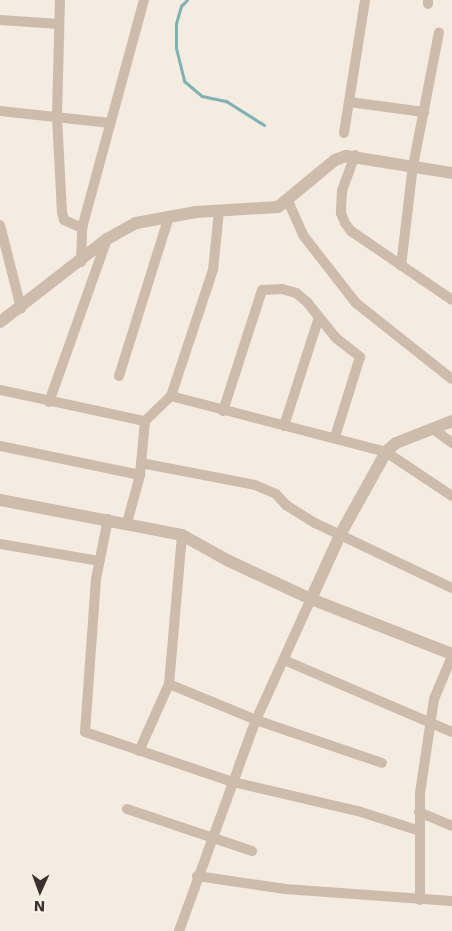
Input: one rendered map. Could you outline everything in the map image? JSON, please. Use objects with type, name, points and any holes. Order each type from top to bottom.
[{"type":"street","points":[[60,0],[56,117],[62,212],[64,220],[82,228]]},
{"type":"street","points":[[81,262],[82,228],[144,0]]},
{"type":"street","points":[[344,133],[365,0]]},
{"type":"street","points":[[0,20],[59,24]]},
{"type":"street","points":[[401,266],[413,166],[439,32]]},
{"type":"street","points":[[349,102],[424,112]]},
{"type":"street","points":[[0,111],[110,123]]},
{"type":"street","points":[[355,155],[342,191],[341,213],[345,223],[351,230],[401,266],[452,300]]},
{"type":"street","points":[[0,322],[81,262],[107,239],[130,225],[169,216],[278,207],[288,201],[335,160],[355,155],[452,173]]},
{"type":"street","points":[[288,201],[303,235],[356,303],[452,379]]},
{"type":"street","points":[[127,523],[140,475],[145,421],[172,396],[213,270],[219,212]]},
{"type":"street","points":[[119,376],[169,216]]},
{"type":"street","points":[[0,224],[21,308]]},
{"type":"street","points":[[49,402],[107,239]]},
{"type":"street","points":[[223,411],[262,290],[270,287],[296,293],[336,338],[360,357],[336,438]]},
{"type":"street","points":[[284,426],[319,317]]},
{"type":"street","points":[[0,390],[49,402],[106,411],[145,421]]},
{"type":"street","points":[[172,396],[223,411],[386,452],[452,496]]},
{"type":"street","points":[[179,931],[197,876],[256,720],[342,533],[386,452],[396,443],[452,421]]},
{"type":"street","points":[[433,429],[452,443]]},
{"type":"street","points":[[0,446],[140,475]]},
{"type":"street","points":[[141,463],[255,485],[276,494],[286,505],[315,523],[342,533],[452,588]]},
{"type":"street","points":[[0,500],[108,519],[182,535],[229,561],[311,599],[452,655],[434,699],[418,812],[420,831],[420,900]]},
{"type":"street","points":[[108,519],[99,561],[85,732],[233,782],[358,811],[420,831]]},
{"type":"street","points":[[139,751],[169,684],[182,535]]},
{"type":"street","points":[[0,544],[99,561]]},
{"type":"street","points":[[284,660],[452,732]]},
{"type":"street","points":[[169,684],[256,720],[382,763]]},
{"type":"street","points":[[127,809],[252,852]]},
{"type":"street","points":[[418,812],[452,826]]},
{"type":"street","points":[[197,876],[285,889],[452,901]]},
{"type":"waterway","points":[[187,0],[181,6],[176,24],[176,48],[184,81],[202,96],[226,101],[264,125]]}]
